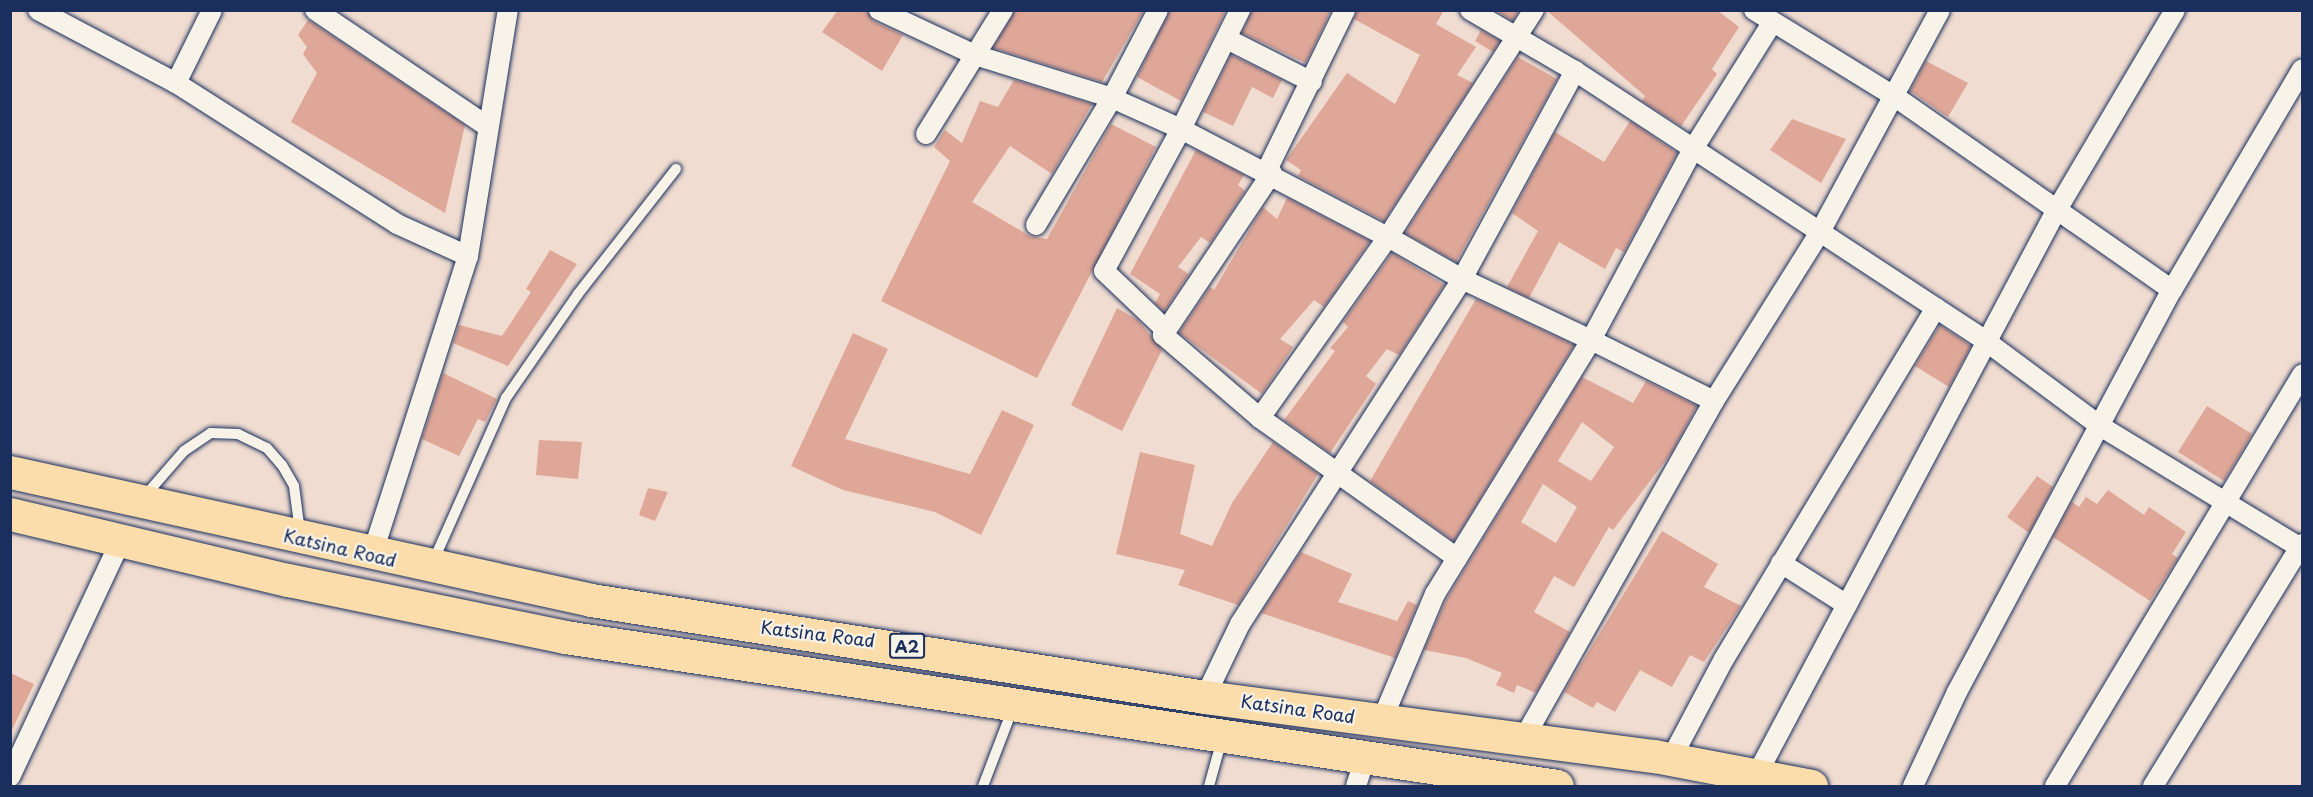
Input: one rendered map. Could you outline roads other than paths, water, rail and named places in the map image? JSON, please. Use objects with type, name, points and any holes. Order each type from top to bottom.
[{"type":"highway","name":"Katsina Road","points":[[10,472],[372,555],[673,614],[1205,697],[1671,759],[1810,786]]},
{"type":"highway","name":"Katsina Road","points":[[10,514],[120,542],[469,620],[1222,739],[1366,756],[1551,786]]},
{"type":"street","points":[[38,10],[176,83],[397,225],[468,256]]},
{"type":"street","points":[[176,83],[212,10]]},
{"type":"street","points":[[315,10],[487,126]]},
{"type":"street","points":[[372,555],[468,256],[487,126],[508,10]]},
{"type":"street","points":[[879,10],[975,56],[1112,98],[1180,129],[1269,171],[1462,279],[1714,401]]},
{"type":"street","points":[[926,134],[1003,10]]},
{"type":"street","points":[[1036,225],[1112,98],[1158,10]]},
{"type":"street","points":[[1163,335],[1165,329],[1104,271],[1227,39],[1240,10]]},
{"type":"street","points":[[1163,335],[1269,171],[1345,10]]},
{"type":"street","points":[[1470,10],[1575,71],[1936,308],[1987,342],[2100,426],[2302,547],[2153,786]]},
{"type":"street","points":[[1260,418],[1388,237],[1534,10]]},
{"type":"street","points":[[1754,10],[1894,96],[2055,213],[2172,290]]},
{"type":"street","points":[[1523,740],[1714,401],[1820,232],[1940,10]]},
{"type":"street","points":[[1756,776],[2055,213],[2175,10]]},
{"type":"street","points":[[1382,720],[1435,594],[1591,340],[1693,150],[1772,23]]},
{"type":"street","points":[[1227,39],[1312,82]]},
{"type":"street","points":[[1913,786],[1957,692],[2172,290],[2302,69]]},
{"type":"street","points":[[1205,697],[1240,624],[1462,279],[1575,71]]},
{"type":"street","points":[[1671,759],[1781,563],[1936,308]]},
{"type":"street","points":[[1163,335],[1260,418],[1457,558]]},
{"type":"street","points":[[2055,786],[2225,499],[2302,375]]},
{"type":"street","points":[[10,777],[120,542]]},
{"type":"street","points":[[1781,563],[1847,605]]},
{"type":"street","points":[[1356,786],[1366,756]]},
{"type":"lane","points":[[431,567],[506,398],[578,294],[676,169]]},
{"type":"lane","points":[[140,502],[184,451],[210,433],[238,435],[267,448],[282,465],[294,486],[301,539]]},
{"type":"lane","points":[[983,786],[1014,707]]},
{"type":"lane","points":[[1209,786],[1222,739]]}]
